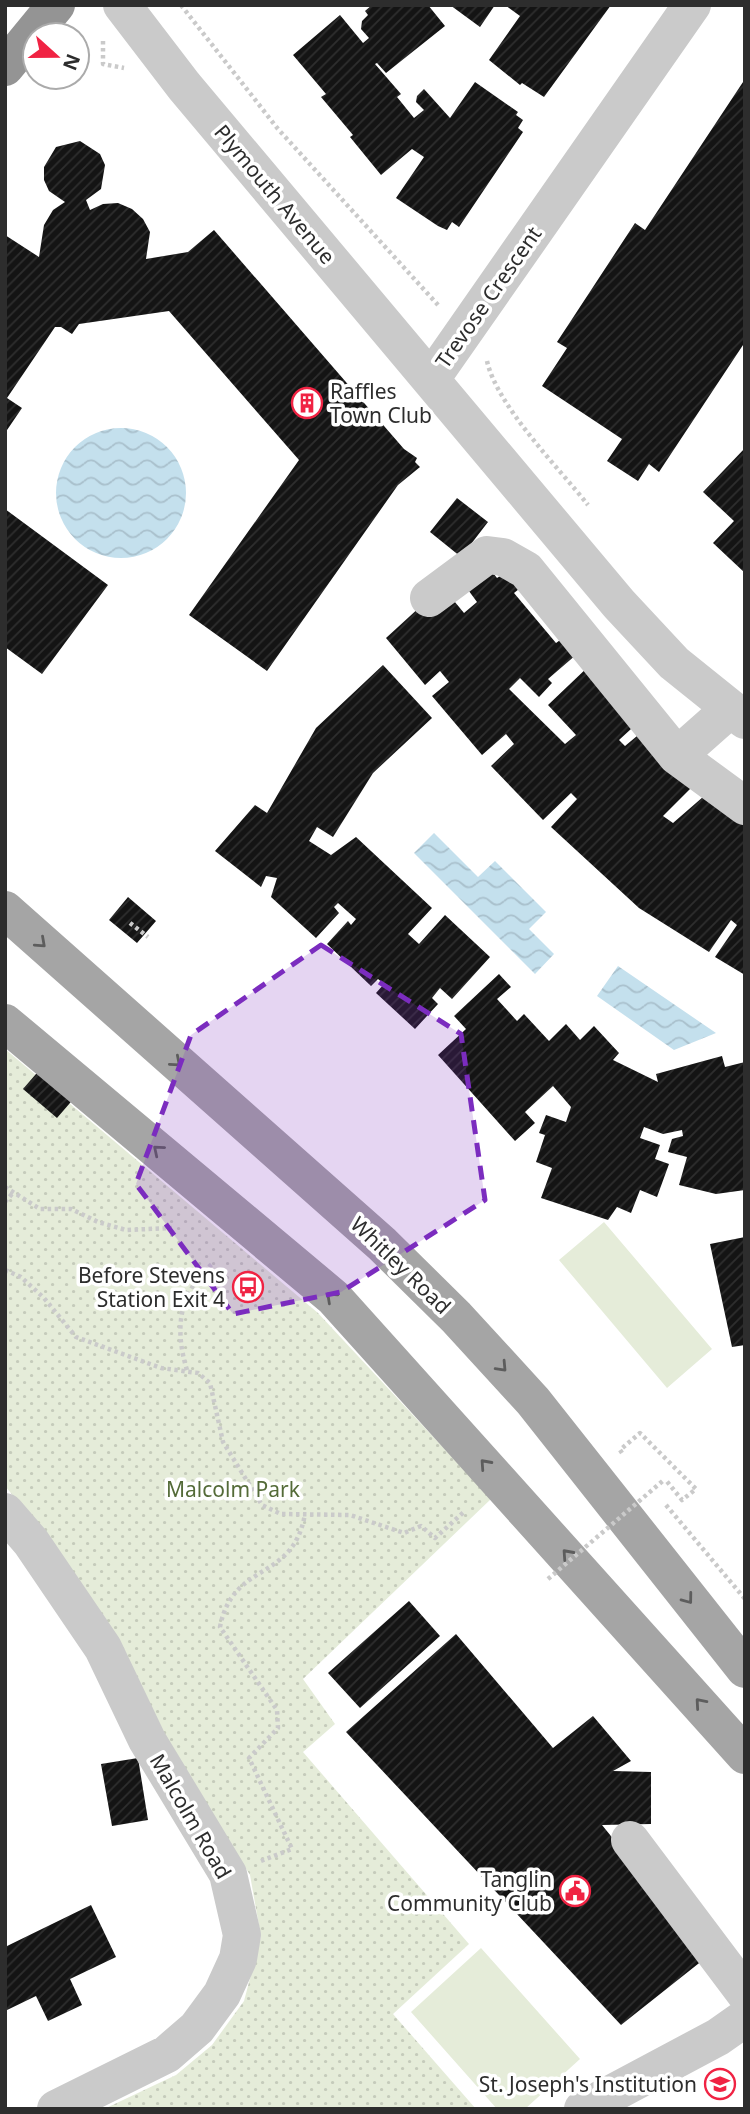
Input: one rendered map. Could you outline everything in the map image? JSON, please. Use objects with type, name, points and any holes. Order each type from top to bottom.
[{"type":"highway","points":[[5,67],[56,5]]},
{"type":"main road","name":"Whitley Road","points":[[5,910],[382,1244],[456,1317],[533,1401],[738,1654]]},
{"type":"main road","points":[[5,1023],[334,1298],[745,1755]]},
{"type":"street","name":"Plymouth Avenue","points":[[122,5],[184,86],[431,379]]},
{"type":"street","name":"Trevose Crescent","points":[[691,5],[480,348],[431,379],[619,604],[674,663],[737,715]]},
{"type":"street","points":[[429,598],[487,555],[503,557],[526,570],[677,756],[743,801]]},
{"type":"street","points":[[677,756],[737,715]]},
{"type":"street","name":"Malcolm Road","points":[[5,1512],[31,1542],[103,1648],[148,1740],[228,1874],[242,1935],[238,1959],[222,1994],[197,2028],[167,2054],[56,2109]]},
{"type":"street","points":[[631,1840],[745,1993]]},
{"type":"street","points":[[583,2109],[718,2037],[745,2018]]},
{"type":"path","points":[[181,5],[278,130],[480,348],[491,381],[504,400],[589,506],[564,538]]},
{"type":"path","points":[[130,923],[148,937]]},
{"type":"path","points":[[5,1187],[12,1194],[40,1209],[71,1209],[98,1222],[126,1230],[172,1228]]},
{"type":"path","points":[[5,1202],[12,1194]]},
{"type":"path","points":[[187,1371],[180,1341],[184,1305],[193,1280],[212,1264]]},
{"type":"path","points":[[5,1270],[21,1277],[44,1297],[76,1337],[161,1368],[198,1373],[209,1383],[223,1442],[261,1505],[281,1514],[349,1515],[404,1533],[421,1526],[435,1538],[465,1511]]},
{"type":"path","points":[[548,1579],[664,1479],[682,1500],[696,1489],[639,1433],[620,1450],[629,1461]]},
{"type":"path","points":[[647,1482],[656,1493]]},
{"type":"path","points":[[665,1503],[745,1599]]},
{"type":"path","points":[[292,1849],[249,1758],[278,1728],[277,1710],[219,1627],[228,1598],[237,1588],[282,1560],[295,1547],[305,1514]]},
{"type":"highlighted area","points":[[321,945],[461,1034],[485,1200],[341,1292],[233,1314],[136,1184],[191,1035]]},
{"type":"green space","name":"Malcolm Park","points":[[5,1049],[318,1313],[491,1499],[303,1679],[335,1724],[303,1752],[469,1944],[393,2014],[476,2109],[104,2109],[176,2075],[212,2045],[244,2001],[261,1937],[250,1875],[162,1735],[45,1534],[5,1486]]},
{"type":"green space","points":[[604,1222],[712,1349],[667,1388],[559,1260]]},
{"type":"green space","points":[[481,1948],[580,2059],[525,2109],[497,2109],[411,2012]]},
{"type":"water","points":[[121,428],[146,433],[167,447],[181,468],[186,493],[181,518],[167,539],[146,553],[121,558],[96,553],[75,539],[61,518],[56,493],[61,468],[75,447],[96,433]]},
{"type":"water","points":[[434,833],[478,877],[495,861],[546,912],[529,929],[554,954],[535,974],[414,853]]},
{"type":"water","points":[[618,966],[716,1033],[674,1050],[597,996]]},
{"type":"building","points":[[372,5],[428,5],[445,26],[386,73],[375,64],[401,94],[397,97],[414,118],[424,110],[416,102],[417,96],[424,89],[450,118],[475,82],[518,112],[516,115],[523,120],[518,128],[523,132],[459,227],[452,222],[447,230],[438,226],[396,198],[424,157],[412,149],[381,175],[350,137],[353,135],[321,97],[326,94],[293,55],[340,15],[363,43],[369,38],[361,29],[362,21],[368,15],[365,11]]},
{"type":"building","points":[[450,5],[495,5],[480,27]]},
{"type":"building","points":[[505,5],[611,5],[544,97],[522,83],[520,85],[489,60],[520,16]]},
{"type":"building","points":[[745,79],[745,342],[659,472],[649,464],[638,481],[607,461],[622,439],[542,386],[567,348],[557,342],[635,223],[645,230]]},
{"type":"building","name":"Raffles Town Club","points":[[80,141],[100,154],[105,165],[101,189],[86,200],[90,210],[103,204],[118,203],[132,209],[143,219],[150,232],[146,259],[188,252],[214,230],[404,449],[417,458],[415,462],[420,467],[398,485],[267,671],[189,615],[299,460],[169,311],[79,324],[72,334],[61,327],[55,327],[7,398],[22,408],[5,433],[5,235],[39,257],[44,225],[53,210],[65,202],[49,191],[44,180],[44,167],[56,147]]},
{"type":"building","points":[[745,448],[745,573],[713,543],[734,521],[703,492]]},
{"type":"building","points":[[457,498],[488,522],[461,557],[430,532]]},
{"type":"building","points":[[5,509],[108,585],[42,674],[5,647]]},
{"type":"building","points":[[487,565],[497,578],[506,572],[519,589],[514,593],[556,643],[563,638],[577,654],[548,679],[552,683],[539,697],[520,678],[509,689],[565,744],[576,735],[548,705],[590,665],[643,718],[619,740],[625,746],[649,726],[700,779],[663,816],[673,823],[711,790],[745,815],[745,975],[715,957],[737,925],[731,920],[709,952],[639,908],[551,827],[577,799],[571,793],[543,820],[491,766],[514,744],[506,734],[482,755],[432,696],[449,682],[440,671],[425,685],[386,638],[421,606],[450,596],[464,613],[477,602],[463,583]]},
{"type":"building","points":[[383,665],[432,718],[373,773],[333,837],[317,827],[309,841],[331,855],[356,837],[432,908],[408,934],[419,944],[445,915],[490,957],[452,999],[440,988],[432,998],[438,1004],[415,1029],[376,993],[384,984],[378,979],[371,986],[327,944],[348,921],[351,925],[356,919],[338,903],[334,907],[339,913],[316,938],[271,897],[277,878],[266,876],[261,887],[215,851],[255,805],[267,813],[316,728]]},
{"type":"building","points":[[128,897],[156,921],[137,943],[109,920]]},
{"type":"building","points":[[499,974],[511,987],[497,999],[517,1021],[524,1014],[549,1041],[566,1024],[580,1040],[594,1026],[619,1053],[613,1060],[658,1082],[656,1074],[722,1056],[725,1067],[745,1062],[745,1190],[716,1194],[679,1185],[687,1157],[668,1152],[672,1139],[683,1136],[682,1130],[663,1134],[644,1127],[640,1138],[660,1145],[655,1159],[669,1164],[657,1197],[640,1190],[631,1213],[617,1207],[608,1220],[541,1198],[552,1168],[536,1162],[545,1135],[539,1133],[546,1115],[566,1122],[571,1107],[553,1086],[525,1112],[535,1123],[515,1141],[438,1055],[466,1029],[454,1016]]},
{"type":"building","points":[[42,1067],[76,1096],[57,1118],[23,1089]]},
{"type":"building","points":[[745,1237],[745,1345],[732,1347],[710,1244]]},
{"type":"building","points":[[409,1601],[440,1636],[360,1708],[328,1673]]},
{"type":"building","name":"Tanglin Community Club","points":[[456,1634],[553,1748],[593,1716],[631,1761],[613,1771],[651,1772],[651,1824],[602,1825],[708,1956],[621,2025],[346,1732]]},
{"type":"building","points":[[138,1758],[148,1820],[112,1826],[101,1764]]},
{"type":"building","points":[[91,1905],[116,1957],[70,1979],[82,2005],[48,2021],[36,1996],[5,2011],[5,1947]]},
{"type":"place","name":"Raffles Town Club","points":[[307,403]]},
{"type":"place","name":"Before Stevens Station Exit 4","points":[[248,1287]]},
{"type":"place","name":"Tanglin Community Club","points":[[575,1891]]},
{"type":"place","name":"St. Joseph's Institution","points":[[720,2084]]}]
